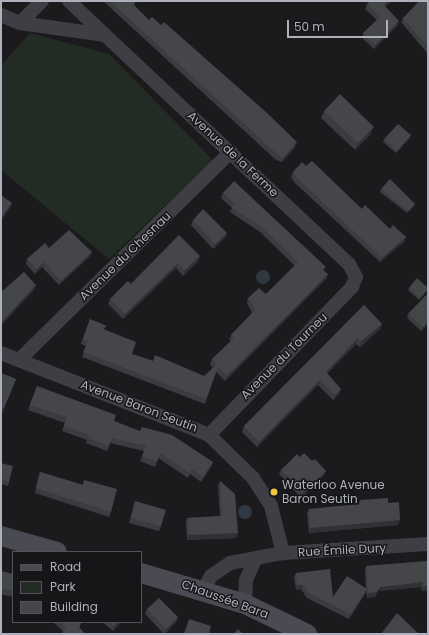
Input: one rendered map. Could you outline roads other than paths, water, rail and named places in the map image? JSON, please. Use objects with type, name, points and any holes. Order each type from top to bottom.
[{"type":"main road","points":[[1,536],[54,551]]},
{"type":"main road","name":"Chaussée Bara","points":[[142,573],[203,590],[245,604],[307,634]]},
{"type":"street","points":[[20,23],[42,1]]},
{"type":"street","name":"Avenue de la Ferme","points":[[69,1],[350,264],[356,277]]},
{"type":"street","points":[[1,15],[20,23],[105,36]]},
{"type":"street","name":"Avenue du Chesnau","points":[[19,360],[232,152]]},
{"type":"street","name":"Avenue du Tourneu","points":[[209,435],[352,287],[356,277]]},
{"type":"street","name":"Avenue Baron Seutin","points":[[1,353],[209,435],[253,478],[271,506],[283,553]]},
{"type":"street","name":"Rue Émile Dury","points":[[203,590],[221,567],[256,558],[283,553],[428,544]]},
{"type":"street","points":[[245,604],[246,580],[256,558]]},
{"type":"place","name":"Waterloo Avenue Baron Seutin","points":[[274,492]]}]
